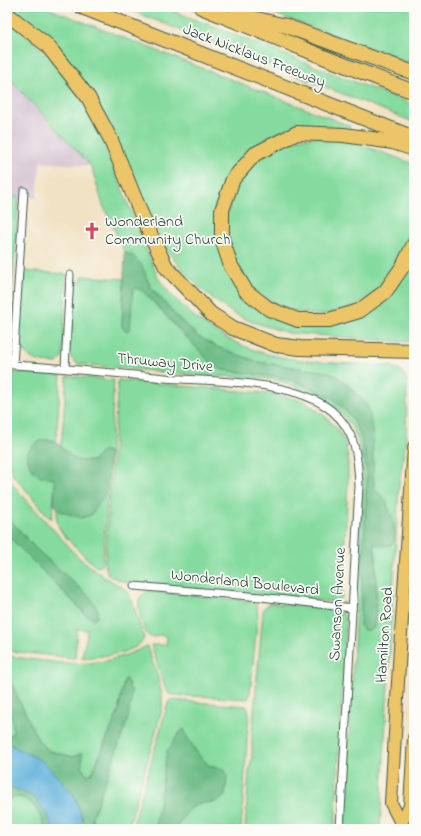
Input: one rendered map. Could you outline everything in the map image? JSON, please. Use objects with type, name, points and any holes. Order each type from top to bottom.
[{"type":"highway","name":"Jack Nicklaus Freeway","points":[[82,7],[414,138]]},
{"type":"highway","name":"Jack Nicklaus Freeway","points":[[201,7],[414,92]]},
{"type":"highway","points":[[209,7],[286,26],[414,73]]},
{"type":"highway","points":[[7,14],[47,45],[88,97],[110,138],[145,223],[166,267],[211,314],[233,328],[276,345],[300,348],[414,351]]},
{"type":"highway","points":[[414,150],[393,142],[344,134],[297,133],[255,154],[233,179],[222,210],[222,239],[231,266],[246,291],[269,309],[298,320],[329,320],[360,311],[385,292],[403,266],[414,244]]},
{"type":"main road","name":"Hamilton Road","points":[[401,826],[391,803],[414,447]]},
{"type":"main road","name":"Hamilton Road","points":[[401,826],[410,806],[414,738]]},
{"type":"street","name":"Thruway Drive","points":[[24,191],[13,366],[65,368],[162,378],[258,384],[274,386],[312,398]]},
{"type":"street","points":[[65,368],[70,274]]},
{"type":"street","name":"Swanson Avenue","points":[[312,398],[332,411],[344,425],[353,441],[358,457],[359,486],[340,829]]},
{"type":"street","name":"Wonderland Boulevard","points":[[134,586],[261,597],[352,608]]},
{"type":"shaded area","points":[[7,76],[91,166],[40,162],[37,198],[7,196]]},
{"type":"green space","points":[[8,7],[45,7],[350,126],[349,130],[310,126],[285,130],[262,141],[242,158],[231,173],[216,229],[267,313],[347,320],[414,256],[414,338],[407,342],[289,333],[252,322],[233,313],[213,299],[198,286],[167,250],[141,200],[49,40],[25,19]]},
{"type":"green space","points":[[122,7],[163,7],[414,105],[414,122]]},
{"type":"green space","points":[[256,7],[414,7],[414,65]]},
{"type":"green space","points":[[7,20],[34,42],[55,63],[80,96],[96,124],[158,278],[178,302],[190,313],[228,339],[257,351],[306,361],[391,366],[401,372],[406,378],[406,440],[399,483],[380,829],[344,829],[363,478],[362,461],[354,432],[347,420],[338,410],[327,402],[298,387],[276,380],[253,377],[205,376],[79,364],[75,362],[70,355],[69,350],[73,285],[81,281],[82,276],[124,279],[122,326],[133,290],[136,288],[143,291],[185,337],[277,377],[301,383],[334,399],[350,416],[359,432],[364,450],[367,475],[360,626],[374,628],[376,609],[376,558],[374,544],[395,532],[386,501],[374,488],[364,401],[340,378],[328,372],[258,362],[217,347],[199,337],[181,321],[151,287],[140,264],[133,256],[125,253],[103,205],[91,166],[7,76]]},
{"type":"green space","points":[[321,136],[351,141],[414,164],[414,221],[398,262],[385,282],[369,297],[353,307],[322,315],[297,312],[270,302],[250,286],[229,250],[226,221],[234,188],[254,159],[284,141]]},
{"type":"green space","points":[[7,196],[19,197],[11,307],[11,353],[7,359]]},
{"type":"green space","points":[[125,253],[133,256],[141,264],[151,288],[181,321],[199,337],[217,347],[258,362],[328,372],[340,378],[364,401],[369,409],[372,428],[374,488],[386,501],[392,517],[395,532],[395,540],[391,545],[380,546],[374,544],[376,558],[376,609],[374,628],[364,630],[360,626],[367,475],[364,450],[359,432],[350,416],[334,399],[301,383],[277,377],[222,370],[210,362],[143,291],[136,288],[133,290],[130,330],[125,331],[122,326]]},
{"type":"green space","points":[[25,271],[66,274],[63,353],[62,358],[57,363],[43,362],[33,359],[23,350],[19,338],[19,319]]},
{"type":"green space","points":[[7,371],[11,371],[7,430]]},
{"type":"green space","points":[[14,372],[61,375],[56,442],[51,440],[41,476],[53,478],[55,483],[52,518],[50,518],[13,475],[8,463]]},
{"type":"green space","points":[[67,376],[114,380],[110,456],[108,452],[101,452],[92,461],[83,462],[75,459],[61,447]]},
{"type":"green space","points":[[118,380],[273,394],[303,401],[326,417],[338,430],[345,442],[348,458],[342,597],[335,602],[148,584],[132,584],[108,575],[105,565]]},
{"type":"green space","points":[[42,440],[51,440],[56,442],[76,460],[93,461],[103,450],[108,452],[110,456],[108,491],[91,515],[81,518],[60,511],[54,505],[55,483],[53,478],[42,477],[32,469],[28,461],[29,450],[33,445]]},
{"type":"green space","points":[[7,475],[13,485],[78,557],[127,592],[132,601],[144,638],[140,644],[116,654],[82,658],[87,630],[77,629],[75,658],[8,651],[7,534],[87,616],[34,547],[7,516]]},
{"type":"green space","points":[[108,491],[103,563],[98,567],[95,566],[74,546],[60,530],[57,521],[57,509],[60,511],[99,501]]},
{"type":"green space","points":[[7,516],[34,547],[90,597],[98,610],[97,617],[93,619],[88,616],[7,534]]},
{"type":"green space","points":[[148,591],[252,601],[257,606],[258,615],[250,693],[248,699],[169,694],[166,690],[151,645],[166,645],[167,636],[149,636],[145,630],[140,613],[140,598]]},
{"type":"green space","points":[[270,603],[334,609],[341,612],[346,617],[335,829],[245,829],[263,611]]},
{"type":"green space","points":[[147,646],[160,685],[162,710],[128,829],[94,829],[92,818],[131,690],[124,680],[118,713],[92,773],[87,775],[73,757],[50,751],[39,742],[7,674],[7,656],[61,663],[94,662],[111,660]]},
{"type":"green space","points":[[7,674],[39,742],[50,751],[73,757],[82,753],[82,768],[87,775],[92,773],[118,713],[124,680],[126,679],[131,690],[131,701],[127,722],[92,818],[94,829],[86,829],[74,795],[11,744],[7,743],[7,736],[13,733],[13,722],[7,708]]},
{"type":"green space","points":[[170,700],[246,706],[248,708],[249,713],[241,829],[176,829],[185,814],[191,808],[199,804],[215,802],[225,796],[227,778],[225,769],[212,767],[200,756],[184,730],[167,751],[160,829],[132,829]]},
{"type":"green space","points":[[7,708],[13,722],[13,733],[9,736],[7,736]]},
{"type":"green space","points":[[184,729],[192,745],[208,764],[212,767],[225,769],[227,778],[225,796],[215,802],[199,804],[191,808],[185,814],[176,829],[160,829],[156,823],[167,751],[180,732]]},
{"type":"green space","points":[[7,785],[34,797],[48,816],[53,829],[46,829],[35,808],[26,799],[16,797],[7,800]]},
{"type":"green space","points":[[15,797],[31,803],[46,829],[7,829],[7,800]]},
{"type":"water","points":[[7,743],[44,762],[74,795],[86,829],[53,829],[48,816],[34,797],[7,785]]},
{"type":"place","name":"Wonderland Community Church","points":[[92,231]]}]
